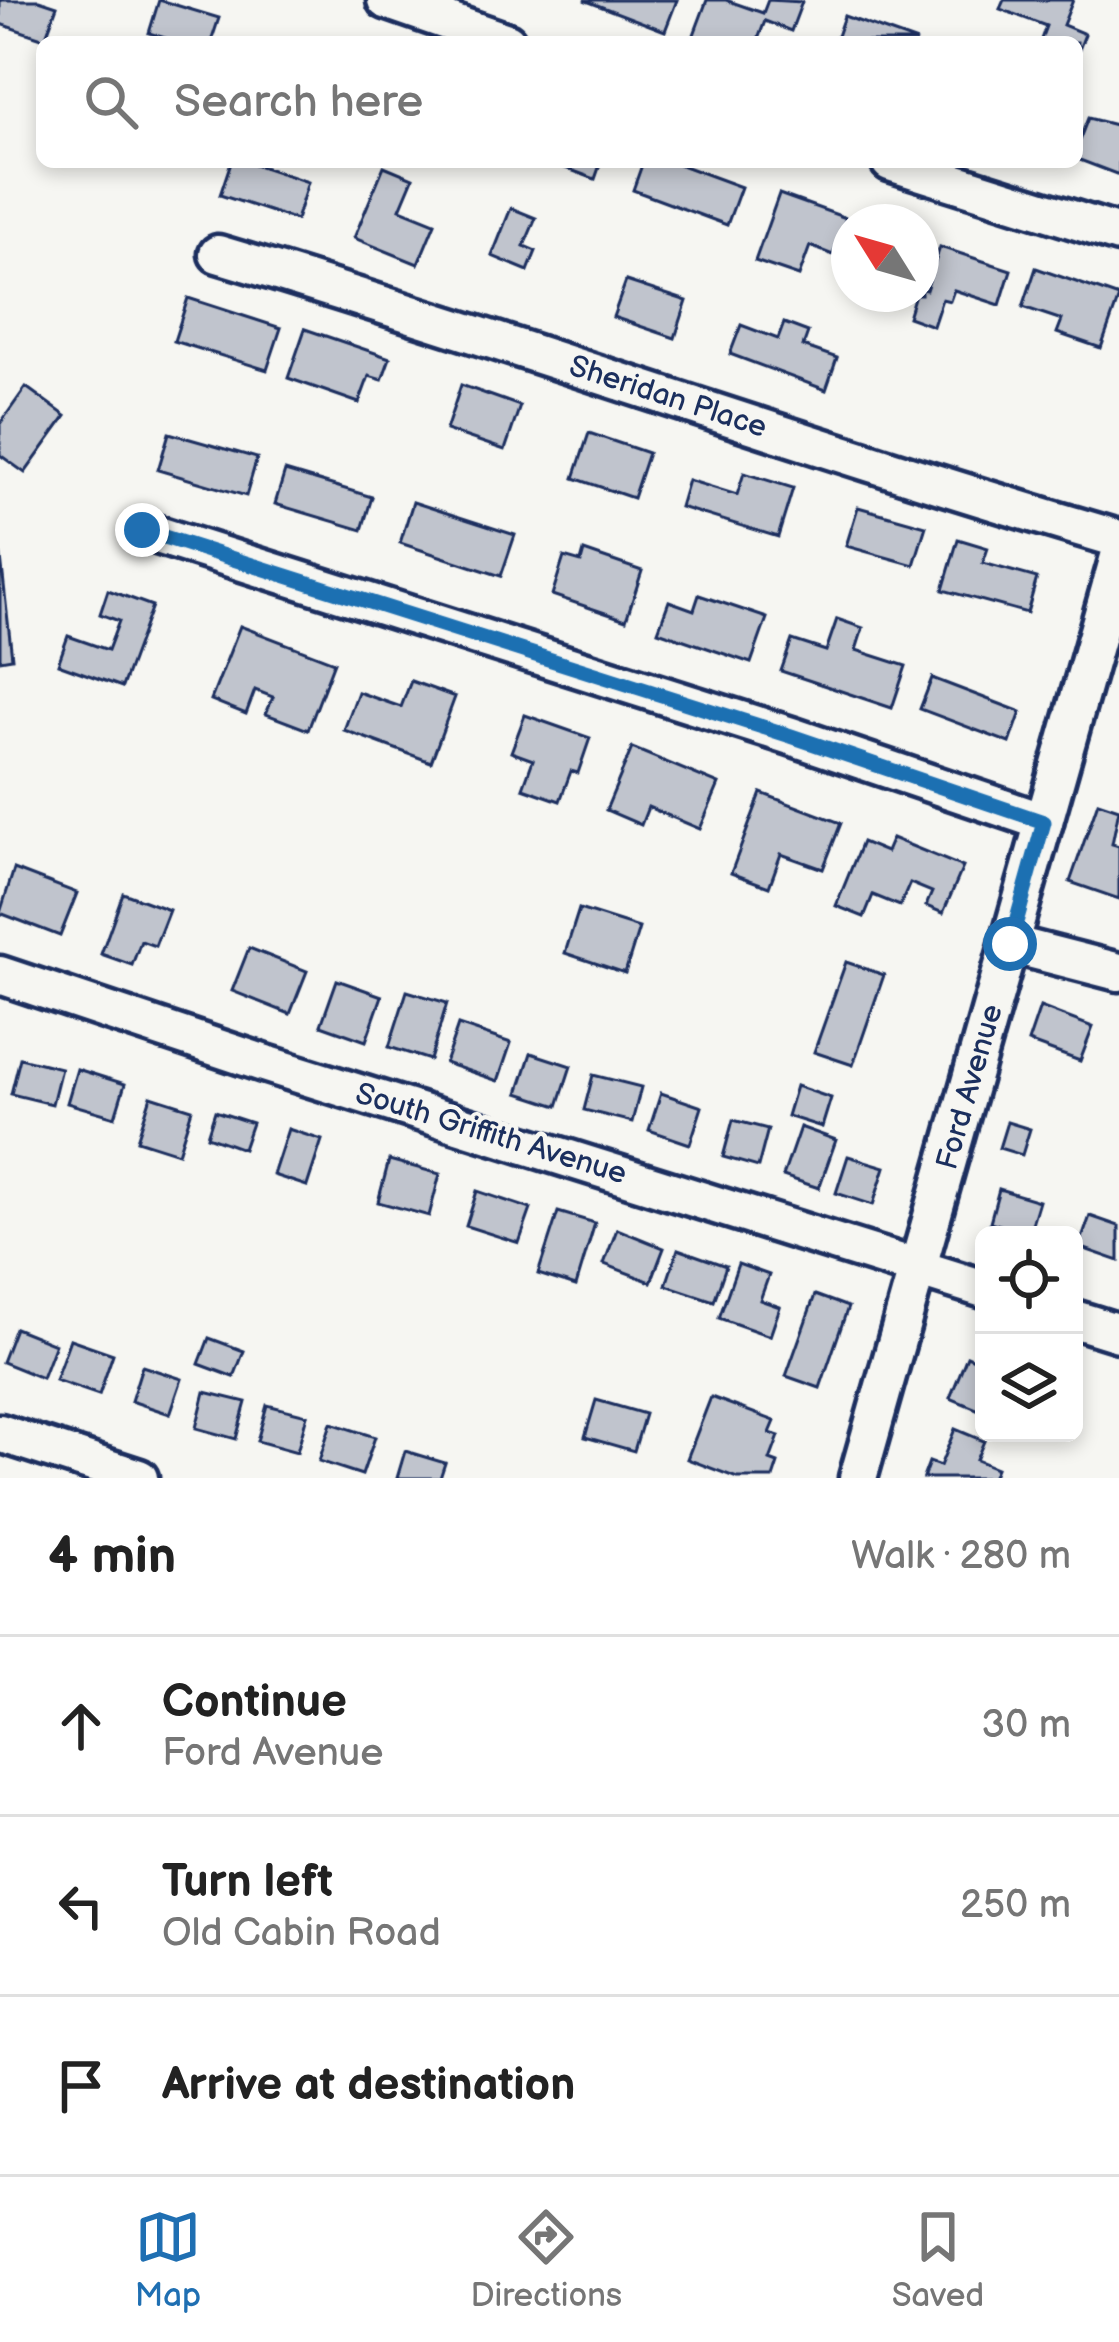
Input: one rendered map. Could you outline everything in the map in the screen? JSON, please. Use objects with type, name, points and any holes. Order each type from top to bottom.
[{"type":"street","points":[[386,0],[490,36]]},
{"type":"street","points":[[909,168],[1119,234]]},
{"type":"street","name":"Sheridan Place","points":[[218,254],[1119,539]]},
{"type":"street","points":[[142,530],[791,736],[1044,822]]},
{"type":"street","name":"Ford Avenue","points":[[859,1478],[1044,822],[1112,610],[1119,557]]},
{"type":"street","points":[[1010,944],[1119,972]]},
{"type":"street","name":"South Griffith Avenue","points":[[0,975],[262,1063],[975,1286]]},
{"type":"street","points":[[1083,1321],[1119,1333]]},
{"type":"street","points":[[0,1433],[139,1478]]},
{"type":"building","points":[[0,0],[39,0],[57,6],[46,36],[0,24]]},
{"type":"building","points":[[159,0],[219,18],[213,36],[149,33]]},
{"type":"building","points":[[584,0],[677,0],[665,31]]},
{"type":"building","points":[[707,0],[726,0],[763,13],[768,0],[802,2],[791,31],[765,21],[759,36],[694,36]]},
{"type":"building","points":[[1004,0],[1073,0],[1063,25],[1085,34],[1083,39],[1042,36],[1046,26],[1000,9]]},
{"type":"building","points":[[844,16],[900,36],[837,36]]},
{"type":"building","points":[[1088,118],[1119,126],[1119,175],[1083,161]]},
{"type":"building","points":[[229,168],[266,168],[308,182],[296,220],[220,195]]},
{"type":"building","points":[[383,168],[413,178],[400,209],[435,223],[418,264],[354,238]]},
{"type":"building","points":[[565,168],[599,168],[595,179]]},
{"type":"building","points":[[641,168],[689,168],[741,187],[727,225],[633,190]]},
{"type":"building","points":[[779,194],[831,213],[831,254],[810,246],[799,276],[755,261]]},
{"type":"building","points":[[511,208],[536,218],[524,246],[536,251],[528,271],[492,256]]},
{"type":"building","points":[[939,250],[1011,270],[1000,305],[954,290],[950,301],[942,299],[939,308]]},
{"type":"building","points":[[1036,268],[1119,297],[1101,348],[1057,333],[1062,320],[1023,307]]},
{"type":"building","points":[[626,281],[687,301],[675,338],[613,317]]},
{"type":"building","points":[[188,298],[281,328],[267,370],[174,341]]},
{"type":"building","points":[[910,312],[938,312],[933,326],[908,317]]},
{"type":"building","points":[[784,323],[808,332],[803,346],[837,358],[826,390],[730,354],[741,325],[778,339]]},
{"type":"building","points":[[305,329],[390,358],[382,380],[369,376],[359,403],[288,378]]},
{"type":"building","points":[[461,385],[520,406],[505,450],[446,430]]},
{"type":"building","points":[[26,387],[66,416],[25,473],[0,455],[0,424]]},
{"type":"building","points":[[169,433],[257,458],[246,496],[158,470]]},
{"type":"building","points":[[589,433],[648,453],[633,498],[574,478]]},
{"type":"building","points":[[285,471],[372,497],[362,530],[275,504]]},
{"type":"building","points":[[744,473],[793,488],[778,537],[680,507],[688,480],[737,495]]},
{"type":"building","points":[[413,502],[515,535],[501,576],[400,543]]},
{"type":"building","points":[[858,507],[926,526],[914,565],[846,546]]},
{"type":"building","points":[[958,539],[988,548],[983,563],[1037,578],[1027,613],[943,590]]},
{"type":"building","points":[[0,548],[12,658],[0,660]]},
{"type":"building","points":[[584,551],[642,571],[626,620],[552,595],[564,557],[581,562]]},
{"type":"building","points":[[108,590],[152,606],[122,687],[58,664],[68,636],[108,650],[119,621],[100,614]]},
{"type":"building","points":[[699,595],[767,618],[751,663],[658,631],[669,601],[694,610]]},
{"type":"building","points":[[837,619],[863,628],[856,650],[906,666],[892,708],[781,671],[792,640],[826,651]]},
{"type":"building","points":[[240,626],[334,662],[308,730],[266,714],[273,697],[255,690],[246,714],[211,700]]},
{"type":"building","points":[[932,678],[1021,712],[1010,743],[920,709]]},
{"type":"building","points":[[411,681],[455,697],[431,762],[344,730],[358,692],[401,707]]},
{"type":"building","points":[[525,715],[590,738],[578,773],[571,771],[560,801],[523,788],[533,760],[511,752]]},
{"type":"building","points":[[632,748],[719,784],[700,829],[648,807],[641,825],[606,810]]},
{"type":"building","points":[[761,793],[841,823],[823,869],[781,854],[769,887],[731,873]]},
{"type":"building","points":[[1098,802],[1119,809],[1112,844],[1119,846],[1119,899],[1070,882]]},
{"type":"building","points":[[892,838],[963,867],[943,913],[926,906],[932,892],[910,883],[900,906],[873,895],[864,917],[836,906],[862,842],[886,852]]},
{"type":"building","points":[[14,869],[77,893],[60,936],[0,913]]},
{"type":"building","points":[[123,893],[169,910],[155,946],[141,941],[132,965],[101,954]]},
{"type":"building","points":[[579,909],[639,928],[625,973],[565,953]]},
{"type":"building","points":[[249,948],[307,971],[290,1014],[232,991]]},
{"type":"building","points":[[846,962],[884,975],[853,1065],[814,1052]]},
{"type":"building","points":[[337,980],[382,996],[366,1041],[321,1025]]},
{"type":"building","points":[[407,991],[447,1003],[430,1060],[389,1047]]},
{"type":"building","points":[[1040,1007],[1093,1027],[1080,1061],[1028,1042]]},
{"type":"building","points":[[458,1025],[511,1043],[498,1081],[445,1063]]},
{"type":"building","points":[[531,1053],[571,1066],[558,1106],[518,1093]]},
{"type":"building","points":[[20,1058],[61,1068],[52,1104],[11,1094]]},
{"type":"building","points":[[77,1069],[125,1084],[115,1117],[67,1103]]},
{"type":"building","points":[[593,1075],[641,1087],[632,1122],[584,1110]]},
{"type":"building","points":[[796,1086],[831,1098],[822,1127],[787,1116]]},
{"type":"building","points":[[661,1093],[702,1107],[690,1144],[649,1130]]},
{"type":"building","points":[[151,1096],[192,1109],[178,1153],[137,1140]]},
{"type":"building","points":[[215,1111],[252,1123],[243,1149],[207,1136]]},
{"type":"building","points":[[733,1120],[768,1129],[758,1167],[723,1157]]},
{"type":"building","points":[[1007,1122],[1030,1129],[1022,1155],[999,1148]]},
{"type":"building","points":[[800,1127],[836,1140],[819,1188],[783,1176]]},
{"type":"building","points":[[288,1129],[322,1140],[307,1186],[273,1175]]},
{"type":"building","points":[[848,1156],[885,1167],[873,1205],[836,1193]]},
{"type":"building","points":[[389,1160],[440,1174],[429,1216],[378,1202]]},
{"type":"building","points":[[999,1189],[1039,1201],[1031,1226],[990,1222]]},
{"type":"building","points":[[477,1191],[531,1209],[519,1243],[466,1226]]},
{"type":"building","points":[[558,1212],[595,1223],[576,1286],[538,1274]]},
{"type":"building","points":[[1090,1216],[1119,1226],[1119,1261],[1083,1248]]},
{"type":"building","points":[[617,1229],[664,1248],[651,1282],[604,1264]]},
{"type":"building","points":[[678,1249],[726,1266],[714,1301],[666,1285]]},
{"type":"building","points":[[738,1264],[769,1275],[760,1300],[780,1307],[770,1336],[719,1318]]},
{"type":"building","points":[[815,1295],[848,1307],[820,1388],[786,1376]]},
{"type":"building","points":[[15,1328],[55,1344],[42,1378],[2,1362]]},
{"type":"building","points":[[209,1338],[244,1351],[234,1377],[199,1364]]},
{"type":"building","points":[[70,1339],[113,1354],[99,1395],[55,1380]]},
{"type":"building","points":[[967,1356],[975,1359],[975,1408],[950,1398]]},
{"type":"building","points":[[142,1366],[182,1379],[170,1414],[131,1401]]},
{"type":"building","points":[[205,1392],[246,1402],[236,1439],[196,1428]]},
{"type":"building","points":[[711,1397],[775,1421],[770,1433],[779,1436],[770,1460],[778,1463],[773,1478],[737,1478],[687,1459]]},
{"type":"building","points":[[596,1400],[645,1414],[634,1451],[585,1437]]},
{"type":"building","points":[[267,1405],[307,1415],[297,1452],[257,1441]]},
{"type":"building","points":[[331,1423],[375,1437],[362,1475],[319,1461]]},
{"type":"building","points":[[955,1429],[984,1442],[976,1460],[996,1468],[992,1478],[923,1478],[929,1462],[940,1466]]},
{"type":"building","points":[[405,1451],[445,1463],[440,1478],[397,1478]]},
{"type":"route","points":[[142,530],[791,736],[1044,822],[1010,944]]}]
